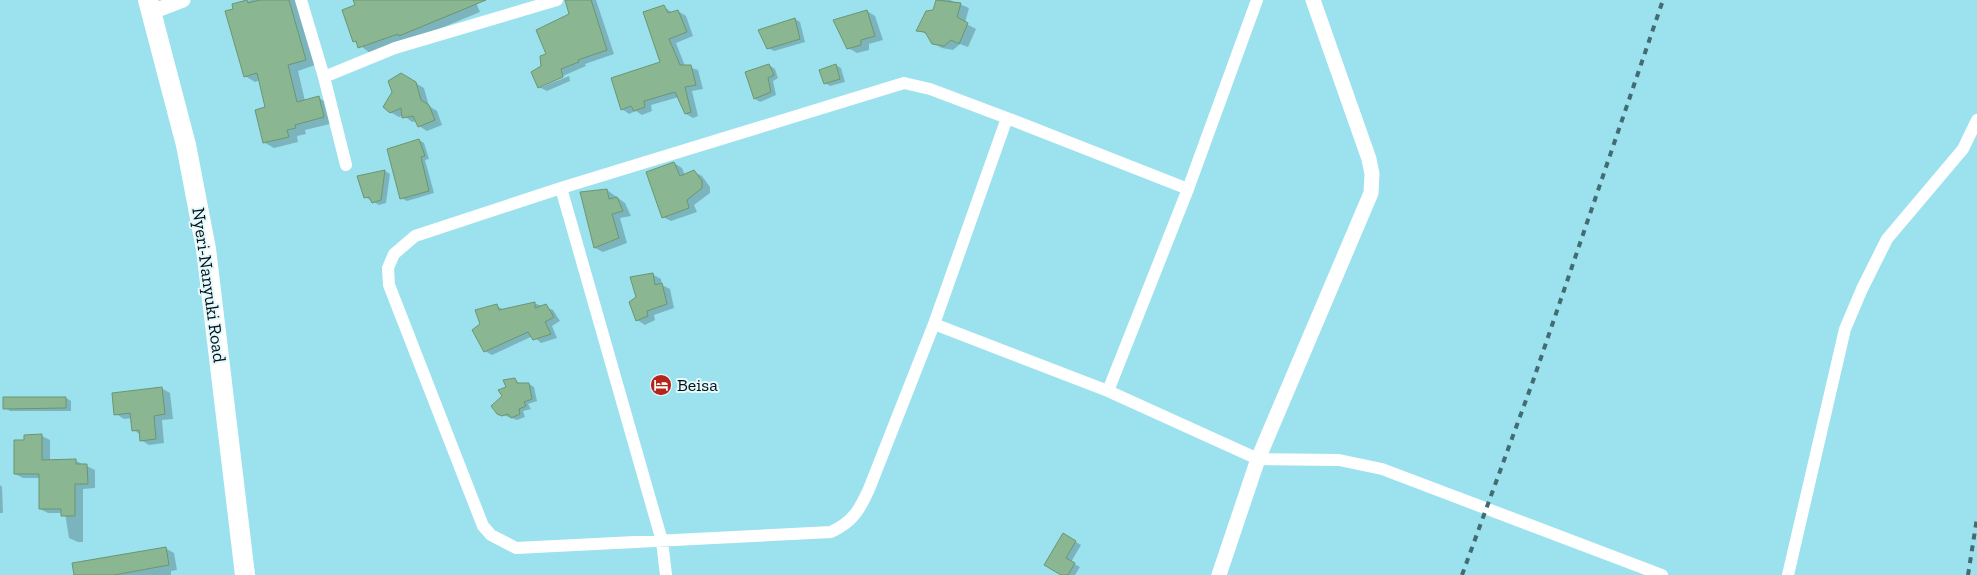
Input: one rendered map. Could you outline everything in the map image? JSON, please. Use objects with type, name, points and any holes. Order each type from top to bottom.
[{"type":"highway","name":"Nyeri-Nanyuki Road","points":[[150,6],[186,145],[206,249],[245,575]]},
{"type":"street","points":[[150,6],[183,0]]},
{"type":"street","points":[[301,0],[324,77],[346,166]]},
{"type":"street","points":[[324,77],[395,48],[557,0]]},
{"type":"street","points":[[1108,391],[1188,189],[1257,0]]},
{"type":"street","points":[[1219,575],[1258,459],[1370,193],[1372,174],[1369,160],[1313,0]]},
{"type":"street","points":[[1007,118],[934,324],[861,507],[845,526],[831,532],[516,548],[491,535],[483,526],[388,285],[388,268],[394,254],[415,236],[561,188],[904,83],[930,89],[1007,118],[1188,189]]},
{"type":"street","points":[[1788,575],[1845,329],[1862,288],[1887,239],[1963,149],[1977,120]]},
{"type":"street","points":[[561,188],[662,542],[666,575]]},
{"type":"street","points":[[934,324],[1108,391],[1258,459],[1339,460],[1382,469],[1662,575]]},
{"type":"building","points":[[247,0],[248,3],[260,0],[289,0],[306,60],[288,65],[297,102],[319,96],[324,117],[295,125],[296,128],[287,130],[289,137],[263,143],[255,110],[265,107],[257,73],[244,77],[225,11],[233,9],[232,4]]},
{"type":"building","points":[[353,0],[486,0],[399,36],[398,34],[358,48],[356,41],[353,42],[342,10],[355,5]]},
{"type":"building","points":[[565,0],[591,0],[607,50],[578,60],[579,62],[561,69],[563,77],[538,88],[531,72],[541,66],[540,56],[546,54],[536,30],[569,14]]},
{"type":"building","points":[[936,0],[961,3],[957,17],[968,23],[959,44],[951,40],[944,46],[932,44],[925,32],[916,31],[926,11],[933,10]]},
{"type":"building","points":[[664,5],[668,13],[678,10],[687,32],[669,39],[680,65],[691,65],[696,85],[685,87],[691,112],[685,114],[675,92],[644,101],[645,107],[634,111],[631,106],[621,110],[611,78],[660,62],[643,12]]},
{"type":"building","points":[[867,10],[875,36],[861,40],[861,45],[847,49],[833,20]]},
{"type":"building","points":[[795,18],[800,39],[767,49],[758,30]]},
{"type":"building","points":[[769,64],[774,75],[768,78],[771,92],[754,99],[745,72]]},
{"type":"building","points":[[836,64],[840,79],[824,84],[819,70]]},
{"type":"building","points":[[401,73],[416,82],[421,100],[429,105],[435,120],[418,127],[413,116],[402,118],[401,108],[390,113],[383,107],[392,92],[388,81]]},
{"type":"building","points":[[419,139],[425,156],[421,157],[429,191],[400,199],[387,149]]},
{"type":"building","points":[[674,162],[680,176],[694,170],[702,181],[702,188],[687,200],[689,208],[662,218],[646,172]]},
{"type":"building","points":[[385,170],[381,200],[372,203],[369,197],[364,198],[357,176]]},
{"type":"building","points":[[607,189],[609,199],[617,197],[623,211],[612,214],[619,238],[594,248],[580,192]]},
{"type":"building","points":[[653,273],[655,285],[662,283],[667,304],[647,311],[648,316],[636,321],[629,302],[636,297],[630,277]]},
{"type":"building","points":[[535,302],[535,308],[546,304],[554,317],[545,322],[551,334],[533,340],[528,332],[484,352],[472,330],[480,324],[475,310],[497,304],[499,310]]},
{"type":"building","points":[[515,378],[517,383],[529,383],[532,399],[524,402],[526,406],[519,409],[520,414],[511,418],[508,414],[502,416],[497,414],[491,406],[502,396],[498,390],[506,387],[503,380]]},
{"type":"building","points":[[162,387],[165,414],[154,416],[156,439],[140,441],[139,430],[132,431],[130,413],[114,415],[112,393]]},
{"type":"building","points":[[3,397],[66,397],[66,408],[3,409]]},
{"type":"building","points":[[42,434],[42,460],[76,459],[76,464],[87,464],[88,484],[75,484],[75,516],[61,516],[61,509],[39,509],[39,474],[14,474],[14,440],[24,440],[24,435]]},
{"type":"building","points":[[1063,533],[1076,541],[1066,558],[1075,563],[1068,575],[1061,575],[1044,565]]},
{"type":"building","points":[[166,547],[169,565],[114,575],[74,575],[72,563]]},
{"type":"railway","points":[[1462,575],[1533,381],[1663,0]]},
{"type":"railway","points":[[1968,575],[1977,518]]},
{"type":"place","name":"Beisa","points":[[661,385]]}]
